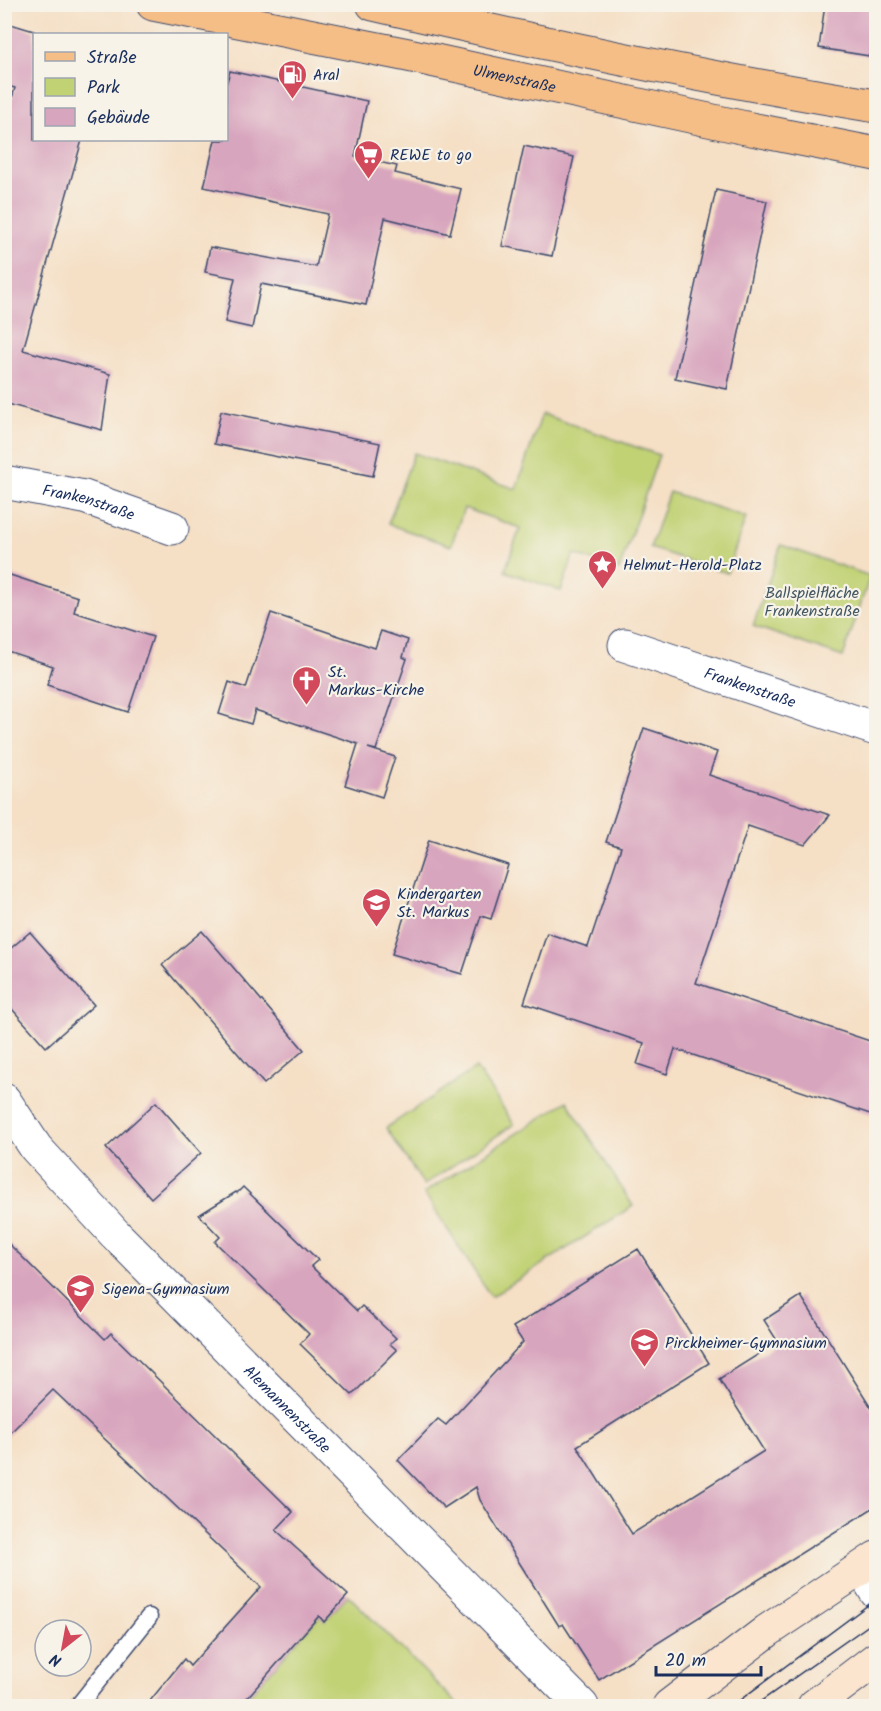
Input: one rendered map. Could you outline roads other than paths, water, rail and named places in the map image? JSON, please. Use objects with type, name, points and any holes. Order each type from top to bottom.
[{"type":"main road","name":"Ulmenstraße","points":[[153,4],[408,55],[876,154]]},
{"type":"main road","points":[[373,4],[520,39],[791,92],[876,106]]},
{"type":"main road","points":[[669,1707],[767,1631],[872,1573]]},
{"type":"main road","points":[[814,1707],[876,1659]]},
{"type":"street","name":"Frankenstraße","points":[[4,482],[84,497],[172,528]]},
{"type":"street","name":"Frankenstraße","points":[[625,645],[876,729]]},
{"type":"street","name":"Alemannenstraße","points":[[4,1100],[36,1148],[116,1235],[582,1707]]},
{"type":"lane","points":[[78,1707],[149,1617]]},
{"type":"tram line","points":[[732,1706],[876,1599]]},
{"type":"tram line","points":[[754,1706],[876,1620]]},
{"type":"place","name":"Aral","points":[[292,100]]},
{"type":"place","name":"REWE to go","points":[[369,180]]},
{"type":"place","name":"Helmut-Herold-Platz","points":[[602,590]]},
{"type":"place","name":"St. Markus-Kirche","points":[[307,706]]},
{"type":"place","name":"Kindergarten St. Markus","points":[[376,928]]},
{"type":"place","name":"Sigena-Gymnasium","points":[[81,1314]]},
{"type":"place","name":"Pirckheimer-Gymnasium","points":[[644,1368]]},
{"type":"park label","name":"Ballspielfläche Frankenstraße","points":[[812,601]]}]
